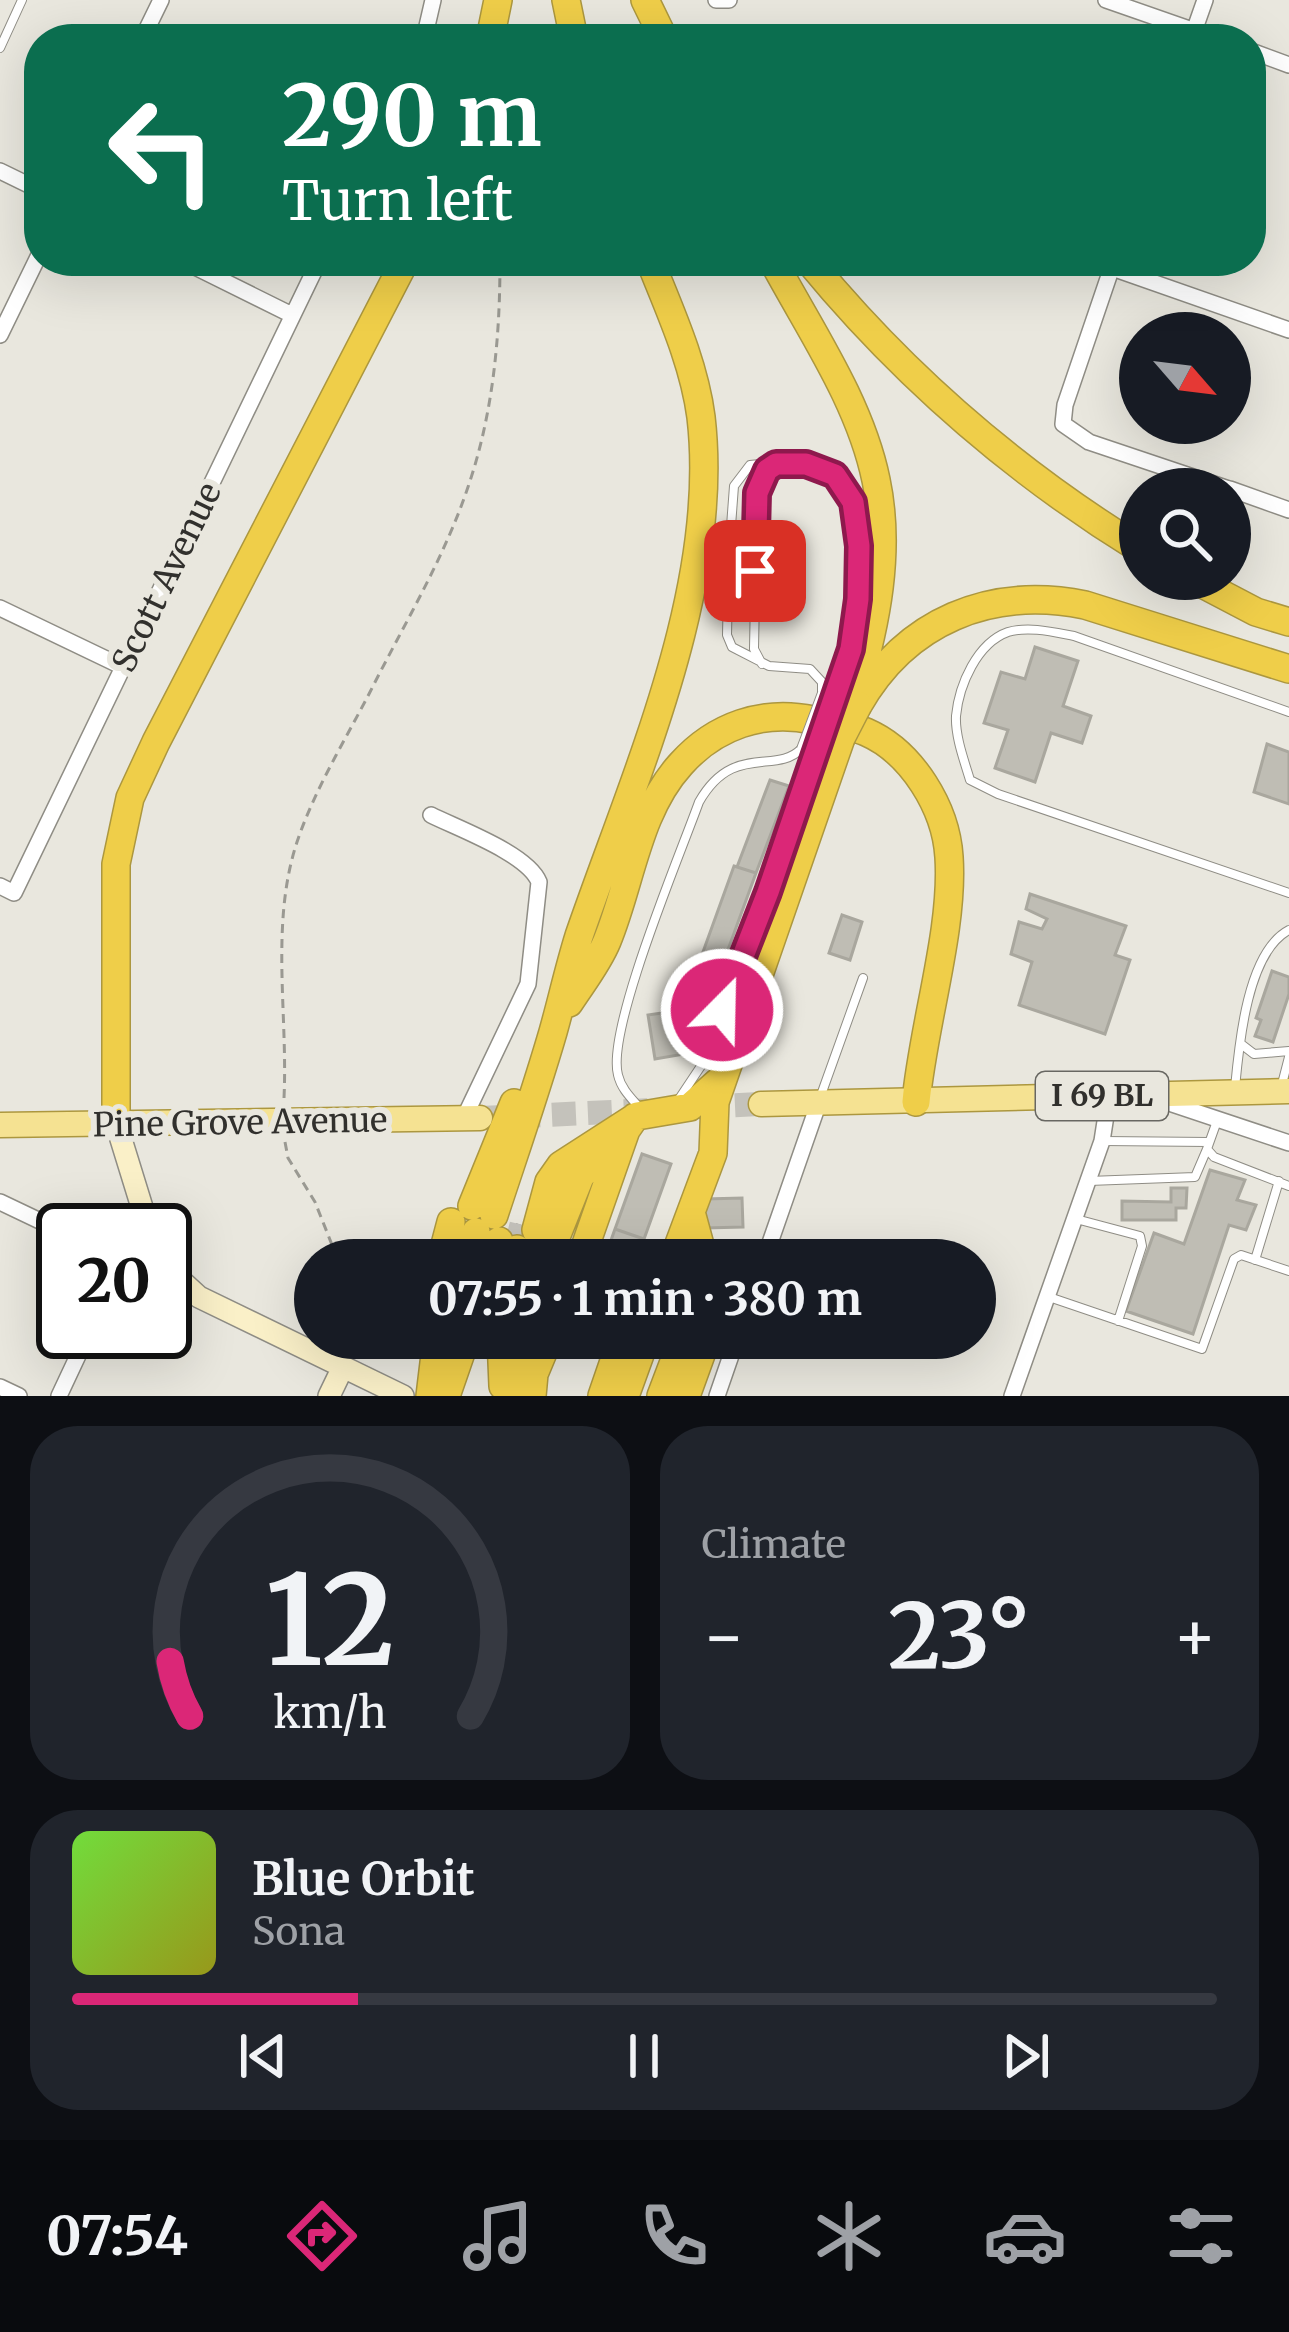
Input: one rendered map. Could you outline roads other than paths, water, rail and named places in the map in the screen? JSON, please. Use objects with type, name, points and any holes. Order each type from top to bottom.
[{"type":"highway","points":[[116,1124],[114,892],[120,832],[130,798],[397,276]]},
{"type":"highway","points":[[510,1237],[536,1067],[682,627],[701,526],[703,439],[697,392],[655,276]]},
{"type":"highway","points":[[698,1236],[713,1153],[715,1102],[879,602],[878,493],[864,440],[781,276]]},
{"type":"highway","points":[[822,276],[868,327],[998,450],[1119,534]]},
{"type":"highway","points":[[849,702],[922,631],[958,613],[1006,600],[1085,605],[1289,669]]},
{"type":"highway","points":[[1233,600],[1289,622]]},
{"type":"highway","points":[[510,1237],[493,1127],[536,1067],[604,947],[650,814],[673,773],[706,742],[760,718],[790,715],[853,728],[882,741],[923,783],[940,817],[949,854],[949,880],[916,1102]]},
{"type":"highway","points":[[510,1237],[561,1165],[638,1118],[683,1110],[698,1102],[727,1068]]},
{"type":"highway","points":[[510,1237],[638,1118]]},
{"type":"highway","points":[[440,1386],[455,1359]]},
{"type":"highway","points":[[507,1359],[518,1395]]},
{"type":"highway","points":[[515,1359],[518,1395]]},
{"type":"highway","points":[[518,1395],[522,1359]]},
{"type":"highway","points":[[518,1395],[530,1359]]},
{"type":"highway","points":[[518,1395],[540,1359]]},
{"type":"highway","points":[[602,1396],[615,1359]]},
{"type":"highway","points":[[613,1396],[626,1359]]},
{"type":"highway","points":[[625,1396],[638,1359]]},
{"type":"highway","points":[[637,1396],[650,1359]]},
{"type":"highway","points":[[649,1396],[662,1359]]},
{"type":"highway","points":[[661,1396],[674,1359]]},
{"type":"highway","points":[[674,1396],[687,1359]]},
{"type":"highway","points":[[686,1396],[699,1359]]},
{"type":"main road","name":"I 69 BL","points":[[761,1104],[1285,1091]]},
{"type":"main road","name":"Pine Grove Avenue","points":[[0,1125],[472,1118]]},
{"type":"street","points":[[716,0],[729,0]]},
{"type":"street","points":[[1106,0],[1165,24]]},
{"type":"street","points":[[0,335],[29,276]]},
{"type":"street","points":[[213,276],[292,315]]},
{"type":"street","name":"Scott Avenue","points":[[7,890],[123,667],[312,276]]},
{"type":"street","points":[[1109,276],[1065,405],[1063,424],[1089,442],[1166,468]]},
{"type":"street","points":[[1145,276],[1289,330]]},
{"type":"street","points":[[1251,496],[1289,509]]},
{"type":"street","points":[[1,610],[123,667]]},
{"type":"street","points":[[431,815],[520,860],[534,871],[539,889],[528,984],[472,1118]]},
{"type":"street","points":[[1145,1095],[1289,1143]]},
{"type":"street","points":[[1012,1396],[1102,1141],[1109,1096]]},
{"type":"street","points":[[771,1239],[819,1102]]},
{"type":"street","points":[[116,1124],[141,1203]]},
{"type":"street","points":[[0,1202],[36,1219]]},
{"type":"street","points":[[192,1291],[403,1396]]},
{"type":"street","points":[[58,1396],[76,1359]]},
{"type":"street","points":[[718,1396],[730,1359]]},
{"type":"street","points":[[329,1396],[343,1367]]},
{"type":"street","points":[[0,1387],[19,1396]]},
{"type":"lane","points":[[0,48],[22,0]]},
{"type":"lane","points":[[763,664],[754,649],[757,493],[763,476],[776,464]]},
{"type":"lane","points":[[730,553],[736,480],[750,465],[806,464],[825,469],[842,482],[853,502],[859,546],[849,702]]},
{"type":"lane","points":[[728,590],[728,641],[736,652],[763,664],[810,669],[820,677],[822,693],[795,756],[732,768],[716,779],[699,802],[616,1046],[617,1071],[638,1105],[638,1118],[677,1102],[698,1072],[768,863],[805,784],[831,747]]},
{"type":"lane","points":[[1289,712],[1073,636],[1040,630],[1007,633],[983,651],[965,675],[956,719],[970,780],[998,794],[1289,892]]},
{"type":"lane","points":[[782,758],[800,766],[805,784]]},
{"type":"lane","points":[[1235,1092],[1245,1011],[1272,943],[1289,930]]},
{"type":"lane","points":[[819,1102],[863,978]]},
{"type":"lane","points":[[1240,1042],[1254,1054],[1289,1054],[1285,1091]]},
{"type":"lane","points":[[1088,1181],[1195,1178],[1217,1119]]},
{"type":"lane","points":[[1102,1141],[1208,1146]]},
{"type":"lane","points":[[1208,1146],[1214,1157],[1284,1184],[1255,1259]]},
{"type":"lane","points":[[1075,1218],[1140,1236],[1142,1246],[1118,1321]]},
{"type":"lane","points":[[1048,1296],[1202,1349],[1234,1259],[1241,1255],[1289,1271]]},
{"type":"tunnel","points":[[699,1107],[761,1104]]},
{"type":"tunnel","points":[[480,1118],[652,1110]]},
{"type":"tunnel","points":[[520,1239],[523,1225]]}]
